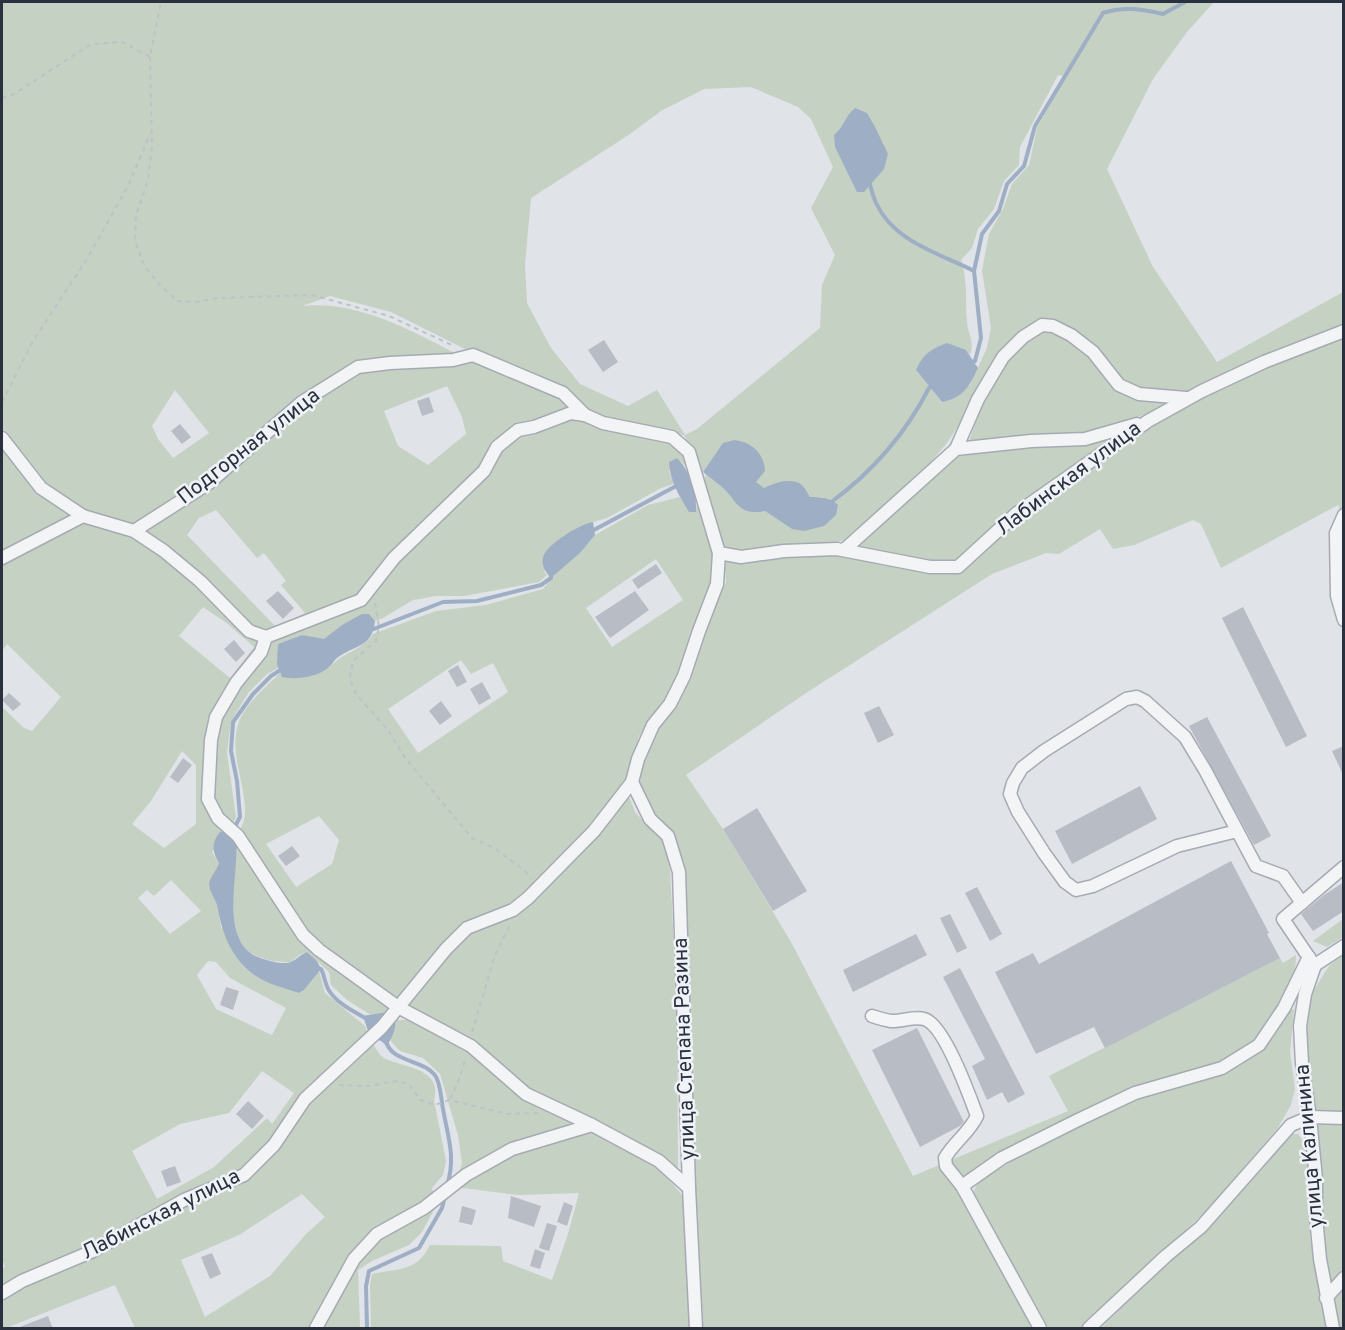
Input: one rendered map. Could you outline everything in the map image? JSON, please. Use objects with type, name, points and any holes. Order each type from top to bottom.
[{"type":"street","points":[[844,550],[956,449],[978,399],[1003,357],[1023,337],[1042,325],[1053,326],[1071,334],[1093,352],[1119,385],[1139,394],[1188,399]]},
{"type":"street","name":"Лабинская улица","points":[[2,1293],[22,1281],[93,1251],[184,1200],[244,1175],[274,1145],[305,1099],[382,1026],[446,949],[467,928],[513,910],[594,831],[632,782],[638,759],[653,725],[670,704],[684,676],[717,584],[719,553],[741,557],[784,551],[837,549],[930,567],[958,567],[1017,513],[1148,421],[1264,362],[1344,331]]},
{"type":"street","points":[[474,355],[563,393],[585,415]]},
{"type":"street","name":"Подгорная улица","points":[[134,531],[209,483],[302,402],[358,366],[453,360],[474,355]]},
{"type":"street","points":[[2,438],[40,488],[83,516],[134,531],[164,551],[200,581],[249,631],[266,637],[361,600],[394,558],[484,471],[496,447],[518,430],[534,427],[571,413],[585,415],[603,423],[672,437],[689,452],[719,553]]},
{"type":"street","points":[[956,449],[1031,441],[1085,440],[1148,421]]},
{"type":"street","points":[[1344,515],[1336,533],[1337,596],[1344,620]]},
{"type":"street","points":[[2,558],[83,516]]},
{"type":"street","points":[[266,637],[261,652],[236,683],[216,717],[211,740],[208,799],[218,818],[238,836],[303,935],[319,950],[398,1007],[466,1043],[526,1094],[592,1125],[658,1161],[689,1188]]},
{"type":"street","points":[[1237,831],[1177,846],[1093,886],[1076,890],[1065,882],[1044,853],[1018,812],[1010,794],[1013,783],[1022,768],[1044,751],[1126,699],[1137,697],[1145,701],[1185,737],[1205,770],[1256,866],[1283,876],[1302,903]]},
{"type":"street","name":"улица Степана Разина","points":[[632,782],[650,819],[668,836],[679,872],[696,1329]]},
{"type":"street","points":[[1312,961],[1283,919],[1344,867]]},
{"type":"street","points":[[962,1186],[1002,1158],[1078,1120],[1135,1094],[1222,1068],[1259,1045],[1312,961],[1344,946]]},
{"type":"street","name":"улица Калинина","points":[[1312,961],[1300,1026],[1302,1063],[1316,1179],[1316,1217],[1326,1298],[1333,1329]]},
{"type":"street","points":[[872,1016],[892,1021],[925,1019],[936,1027],[967,1086],[977,1116],[972,1129],[952,1146],[945,1158],[946,1167],[962,1186],[1040,1329]]},
{"type":"street","points":[[1089,1329],[1166,1256],[1201,1227],[1291,1125],[1310,1117],[1344,1118]]},
{"type":"street","points":[[316,1329],[354,1259],[377,1234],[424,1208],[466,1174],[512,1149],[592,1125]]},
{"type":"street","points":[[1326,1298],[1344,1278]]},
{"type":"path","points":[[161,2],[150,57],[152,147],[148,180],[136,214],[135,241],[145,267],[177,301],[198,302],[217,298],[312,295],[389,316],[474,355]]},
{"type":"path","points":[[2,98],[14,94],[91,44],[122,42],[150,57]]},
{"type":"path","points":[[2,402],[33,341],[87,259],[129,184],[151,132]]},
{"type":"path","points":[[367,594],[373,597],[379,627],[376,641],[354,660],[350,672],[356,694],[388,730],[405,758],[472,838],[494,848],[524,870],[538,887]]},
{"type":"path","points":[[449,1100],[459,1080],[465,1059],[466,1043],[474,1028],[495,955],[510,924],[513,910]]},
{"type":"path","points":[[318,1086],[334,1084],[369,1086],[397,1080],[409,1084],[420,1100],[435,1105],[449,1100],[508,1114],[538,1113],[547,1116]]},
{"type":"green space","points":[[2,2],[1214,2],[1187,32],[1153,79],[1107,169],[1153,267],[1217,362],[1343,292],[1343,327],[1246,364],[1188,391],[1161,393],[1138,390],[1121,383],[1096,349],[1042,321],[1014,338],[1003,350],[984,377],[953,434],[912,481],[854,535],[825,545],[809,547],[728,551],[718,541],[704,479],[706,475],[746,510],[765,511],[792,529],[834,501],[822,497],[810,497],[802,485],[774,484],[764,488],[715,455],[703,472],[684,435],[615,422],[593,415],[561,387],[465,349],[391,312],[330,296],[302,306],[323,305],[344,308],[384,319],[461,356],[362,363],[210,479],[137,527],[84,513],[43,484],[15,449],[5,430],[2,431]],"holes":[[[1058,75],[1066,76],[1037,128],[1029,165],[1012,184],[1003,209],[989,234],[982,271],[991,328],[987,348],[970,385],[942,402],[916,370],[966,350],[970,355],[972,342],[967,322],[961,260],[972,248],[978,229],[994,209],[1004,181],[1019,165],[1020,147]],[[751,87],[798,107],[811,119],[833,167],[811,208],[835,255],[822,285],[820,328],[697,429],[685,435],[657,390],[628,406],[580,384],[551,348],[527,303],[525,264],[531,198],[627,136],[661,111],[704,89]],[[843,128],[884,169],[875,178],[834,135]],[[175,390],[209,433],[173,458],[158,439],[152,426]]]},
{"type":"green space","points":[[1048,328],[1083,347],[1116,389],[1169,401],[1149,413],[1083,436],[969,442],[985,400],[1008,359],[1026,338]]},
{"type":"green space","points":[[1343,338],[1343,514],[1338,505],[1221,568],[1201,524],[1193,520],[1134,545],[1113,549],[1100,529],[1059,554],[1046,553],[992,574],[806,693],[686,775],[723,829],[791,942],[913,1176],[1068,1111],[1049,1076],[1280,958],[1283,963],[1296,955],[1295,971],[1281,1002],[1255,1040],[1220,1063],[993,1158],[963,1176],[957,1191],[1005,1271],[1035,1328],[702,1328],[682,870],[673,832],[652,816],[640,782],[644,757],[657,726],[681,697],[706,626],[726,582],[724,557],[752,562],[798,556],[854,556],[907,570],[959,572],[1019,515],[1151,426],[1199,397],[1265,366]]},
{"type":"green space","points":[[473,358],[562,395],[578,410],[517,428],[480,472],[361,597],[275,631],[247,626],[139,531],[304,404],[356,372]],"holes":[[[447,386],[462,417],[466,434],[428,465],[398,446],[384,411]],[[216,510],[257,558],[264,553],[286,581],[281,585],[305,613],[276,627],[187,535],[199,518]]]},
{"type":"green space","points":[[571,417],[666,441],[684,456],[686,466],[677,458],[669,471],[674,484],[661,488],[607,518],[586,524],[544,571],[547,575],[539,582],[464,596],[436,596],[413,600],[375,621],[369,614],[342,625],[324,640],[302,635],[278,644],[278,668],[267,674],[249,692],[231,721],[227,753],[236,817],[228,834],[212,852],[219,863],[209,887],[216,900],[221,927],[291,990],[299,993],[304,990],[319,971],[325,993],[365,1026],[367,1032],[274,1142],[242,1172],[92,1248],[2,1289],[2,1268],[5,1267],[2,1258],[2,707],[24,728],[32,731],[61,697],[7,644],[2,651],[2,561],[82,519],[129,531],[168,557],[263,639],[365,602],[397,558],[499,450],[521,434]],"holes":[[[203,607],[228,624],[254,647],[230,678],[179,636]],[[182,751],[196,765],[196,824],[164,848],[132,824],[151,801]],[[171,880],[201,911],[170,934],[138,898],[147,890],[154,896]],[[208,961],[216,962],[230,978],[286,1008],[272,1035],[216,1009],[197,975]],[[262,1071],[294,1093],[272,1124],[267,1118],[214,1167],[157,1199],[132,1151],[180,1124],[229,1113]]]},
{"type":"green space","points":[[1115,437],[965,554],[951,562],[921,561],[854,546],[951,458],[967,451],[1080,444]]},
{"type":"green space","points":[[2,446],[21,473],[39,491],[77,515],[2,555]]},
{"type":"green space","points":[[680,497],[689,511],[696,511],[697,503],[714,557],[713,587],[669,698],[639,736],[629,774],[591,827],[525,895],[504,908],[469,921],[387,1012],[371,1015],[347,1000],[331,985],[329,972],[307,952],[291,962],[257,956],[247,949],[235,927],[233,913],[234,849],[245,813],[235,745],[242,715],[257,696],[280,673],[283,677],[329,668],[364,644],[373,634],[436,611],[486,605],[543,589],[560,568],[581,552],[595,535],[648,505]],"holes":[[[656,559],[683,600],[612,647],[586,608]],[[461,660],[471,674],[493,663],[508,692],[418,753],[388,709]],[[319,816],[339,840],[332,864],[296,887],[266,844]]]},
{"type":"green space","points":[[628,794],[635,812],[665,844],[670,870],[677,1004],[678,1170],[653,1151],[533,1093],[476,1042],[406,1007],[469,931],[514,913]]},
{"type":"green space","points":[[1343,919],[1343,937],[1327,947],[1313,941]]},
{"type":"green space","points":[[1343,955],[1344,1272],[1331,1283],[1306,1037],[1312,993],[1329,966]]},
{"type":"green space","points":[[1294,1009],[1290,1052],[1295,1089],[1291,1105],[1277,1129],[1206,1211],[1083,1326],[1080,1328],[1049,1328],[1042,1322],[973,1193],[979,1180],[1056,1137],[1126,1102],[1224,1073],[1266,1046],[1288,1011]]},
{"type":"green space","points":[[397,1020],[411,1020],[473,1051],[527,1099],[598,1132],[658,1166],[685,1199],[690,1328],[371,1328],[372,1274],[413,1264],[425,1254],[430,1245],[501,1246],[503,1261],[552,1280],[579,1193],[518,1195],[455,1187],[462,1163],[458,1135],[440,1074],[423,1058],[400,1051],[390,1040]]},
{"type":"green space","points":[[372,1042],[384,1058],[427,1075],[433,1081],[435,1089],[434,1100],[446,1161],[443,1175],[432,1188],[436,1206],[422,1232],[409,1245],[372,1261],[358,1270],[360,1328],[135,1328],[115,1285],[11,1326],[12,1328],[2,1328],[2,1298],[187,1203],[246,1177],[308,1099]],"holes":[[[302,1194],[325,1217],[306,1234],[270,1276],[205,1317],[181,1260],[239,1235]]]},
{"type":"green space","points":[[1291,1134],[1298,1134],[1304,1142],[1307,1156],[1310,1237],[1322,1307],[1328,1328],[1101,1328],[1232,1197],[1280,1143]]},
{"type":"green space","points":[[1343,1282],[1343,1328],[1340,1328],[1336,1320],[1333,1296]]},
{"type":"water","points":[[855,108],[867,113],[888,154],[884,169],[864,192],[857,192],[835,147],[834,135]]},
{"type":"water","points":[[947,343],[966,350],[978,368],[972,381],[961,394],[942,402],[916,370],[928,353]]},
{"type":"water","points":[[734,440],[756,449],[765,471],[756,482],[764,488],[793,481],[803,486],[810,497],[825,498],[835,502],[838,505],[836,515],[824,526],[804,531],[792,529],[765,511],[744,510],[722,487],[703,472],[723,443]]},
{"type":"water","points":[[677,458],[686,469],[692,483],[696,512],[689,512],[673,482],[669,462]]},
{"type":"water","points":[[593,522],[595,535],[581,552],[551,578],[543,566],[543,557],[546,552],[565,535],[580,526]]},
{"type":"water","points":[[362,614],[369,614],[375,621],[367,641],[344,653],[318,674],[300,678],[282,677],[277,664],[278,644],[302,635],[324,639],[342,625]]},
{"type":"water","points":[[225,831],[236,840],[233,907],[240,939],[249,951],[263,959],[288,963],[307,952],[317,961],[321,969],[299,993],[256,976],[240,962],[229,945],[209,884],[219,863],[214,851],[214,843],[220,832]]},
{"type":"water","points":[[393,1013],[395,1026],[387,1046],[370,1037],[363,1016]]},
{"type":"building","points":[[604,340],[618,362],[603,372],[588,350]]},
{"type":"building","points":[[429,397],[434,412],[422,416],[417,401]]},
{"type":"building","points":[[180,424],[191,437],[182,444],[171,431]]},
{"type":"building","points":[[656,564],[662,573],[638,589],[632,580]]},
{"type":"building","points":[[278,591],[294,608],[283,619],[266,601]]},
{"type":"building","points":[[635,591],[649,610],[610,638],[595,617]]},
{"type":"building","points":[[1243,607],[1307,736],[1286,747],[1222,618]]},
{"type":"building","points":[[234,640],[245,653],[236,662],[224,649]]},
{"type":"building","points":[[458,665],[467,682],[457,687],[448,671]]},
{"type":"building","points":[[482,682],[491,698],[479,705],[470,689]]},
{"type":"building","points":[[9,693],[21,704],[13,711],[2,700]]},
{"type":"building","points":[[441,701],[452,716],[440,725],[429,711]]},
{"type":"building","points":[[879,706],[894,735],[878,743],[864,713]]},
{"type":"building","points":[[1207,717],[1271,836],[1254,845],[1189,726]]},
{"type":"building","points":[[1344,746],[1344,777],[1332,751]]},
{"type":"building","points":[[183,758],[192,765],[178,783],[170,777]]},
{"type":"building","points":[[1140,786],[1157,819],[1072,864],[1055,831]]},
{"type":"building","points":[[757,808],[807,891],[773,911],[723,829]]},
{"type":"building","points":[[292,846],[300,856],[286,866],[278,856]]},
{"type":"building","points":[[1231,861],[1280,958],[1105,1048],[1094,1027],[1036,1054],[995,972],[1033,953],[1039,964]]},
{"type":"building","points":[[1344,882],[1344,911],[1313,931],[1301,914]]},
{"type":"building","points":[[977,887],[1002,934],[990,941],[965,893]]},
{"type":"building","points":[[950,914],[967,948],[957,953],[940,918]]},
{"type":"building","points":[[916,934],[927,955],[853,992],[843,970]]},
{"type":"building","points":[[960,968],[1025,1094],[1008,1103],[1002,1092],[987,1100],[972,1066],[985,1059],[943,977]]},
{"type":"building","points":[[226,987],[239,991],[233,1010],[220,1005]]},
{"type":"building","points":[[917,1028],[964,1122],[920,1147],[872,1050]]},
{"type":"building","points":[[248,1101],[264,1116],[252,1129],[236,1114]]},
{"type":"building","points":[[175,1166],[181,1182],[167,1187],[161,1171]]},
{"type":"building","points":[[511,1196],[541,1206],[534,1227],[508,1218]]},
{"type":"building","points":[[564,1202],[573,1206],[567,1226],[557,1222]]},
{"type":"building","points":[[462,1206],[476,1210],[472,1225],[459,1222]]},
{"type":"building","points":[[547,1223],[557,1226],[549,1251],[539,1248]]},
{"type":"building","points":[[535,1249],[545,1253],[540,1269],[530,1266]]},
{"type":"building","points":[[212,1253],[221,1274],[210,1279],[201,1257]]},
{"type":"building","points":[[48,1316],[53,1329],[17,1329],[17,1328]]},
{"type":"waterway","points":[[972,362],[975,361],[981,338],[974,271],[982,234],[999,211],[1007,184],[1024,166],[1035,126],[1103,13],[1133,9],[1163,14],[1185,2]]},
{"type":"waterway","points":[[869,181],[876,203],[894,228],[932,252],[974,271]]},
{"type":"waterway","points":[[830,503],[860,479],[886,451],[910,421],[932,386]]},
{"type":"waterway","points":[[592,531],[678,485]]},
{"type":"waterway","points":[[371,630],[443,602],[477,601],[541,585],[551,578],[551,574]]},
{"type":"waterway","points":[[234,828],[240,817],[237,781],[231,751],[233,722],[253,694],[271,676],[282,669]]},
{"type":"waterway","points":[[316,968],[321,969],[327,987],[333,996],[367,1019]]},
{"type":"waterway","points":[[386,1041],[394,1053],[431,1071],[438,1081],[451,1156],[447,1186]]},
{"type":"waterway","points":[[367,1328],[366,1286],[369,1271],[419,1248],[442,1208],[445,1196]]}]
